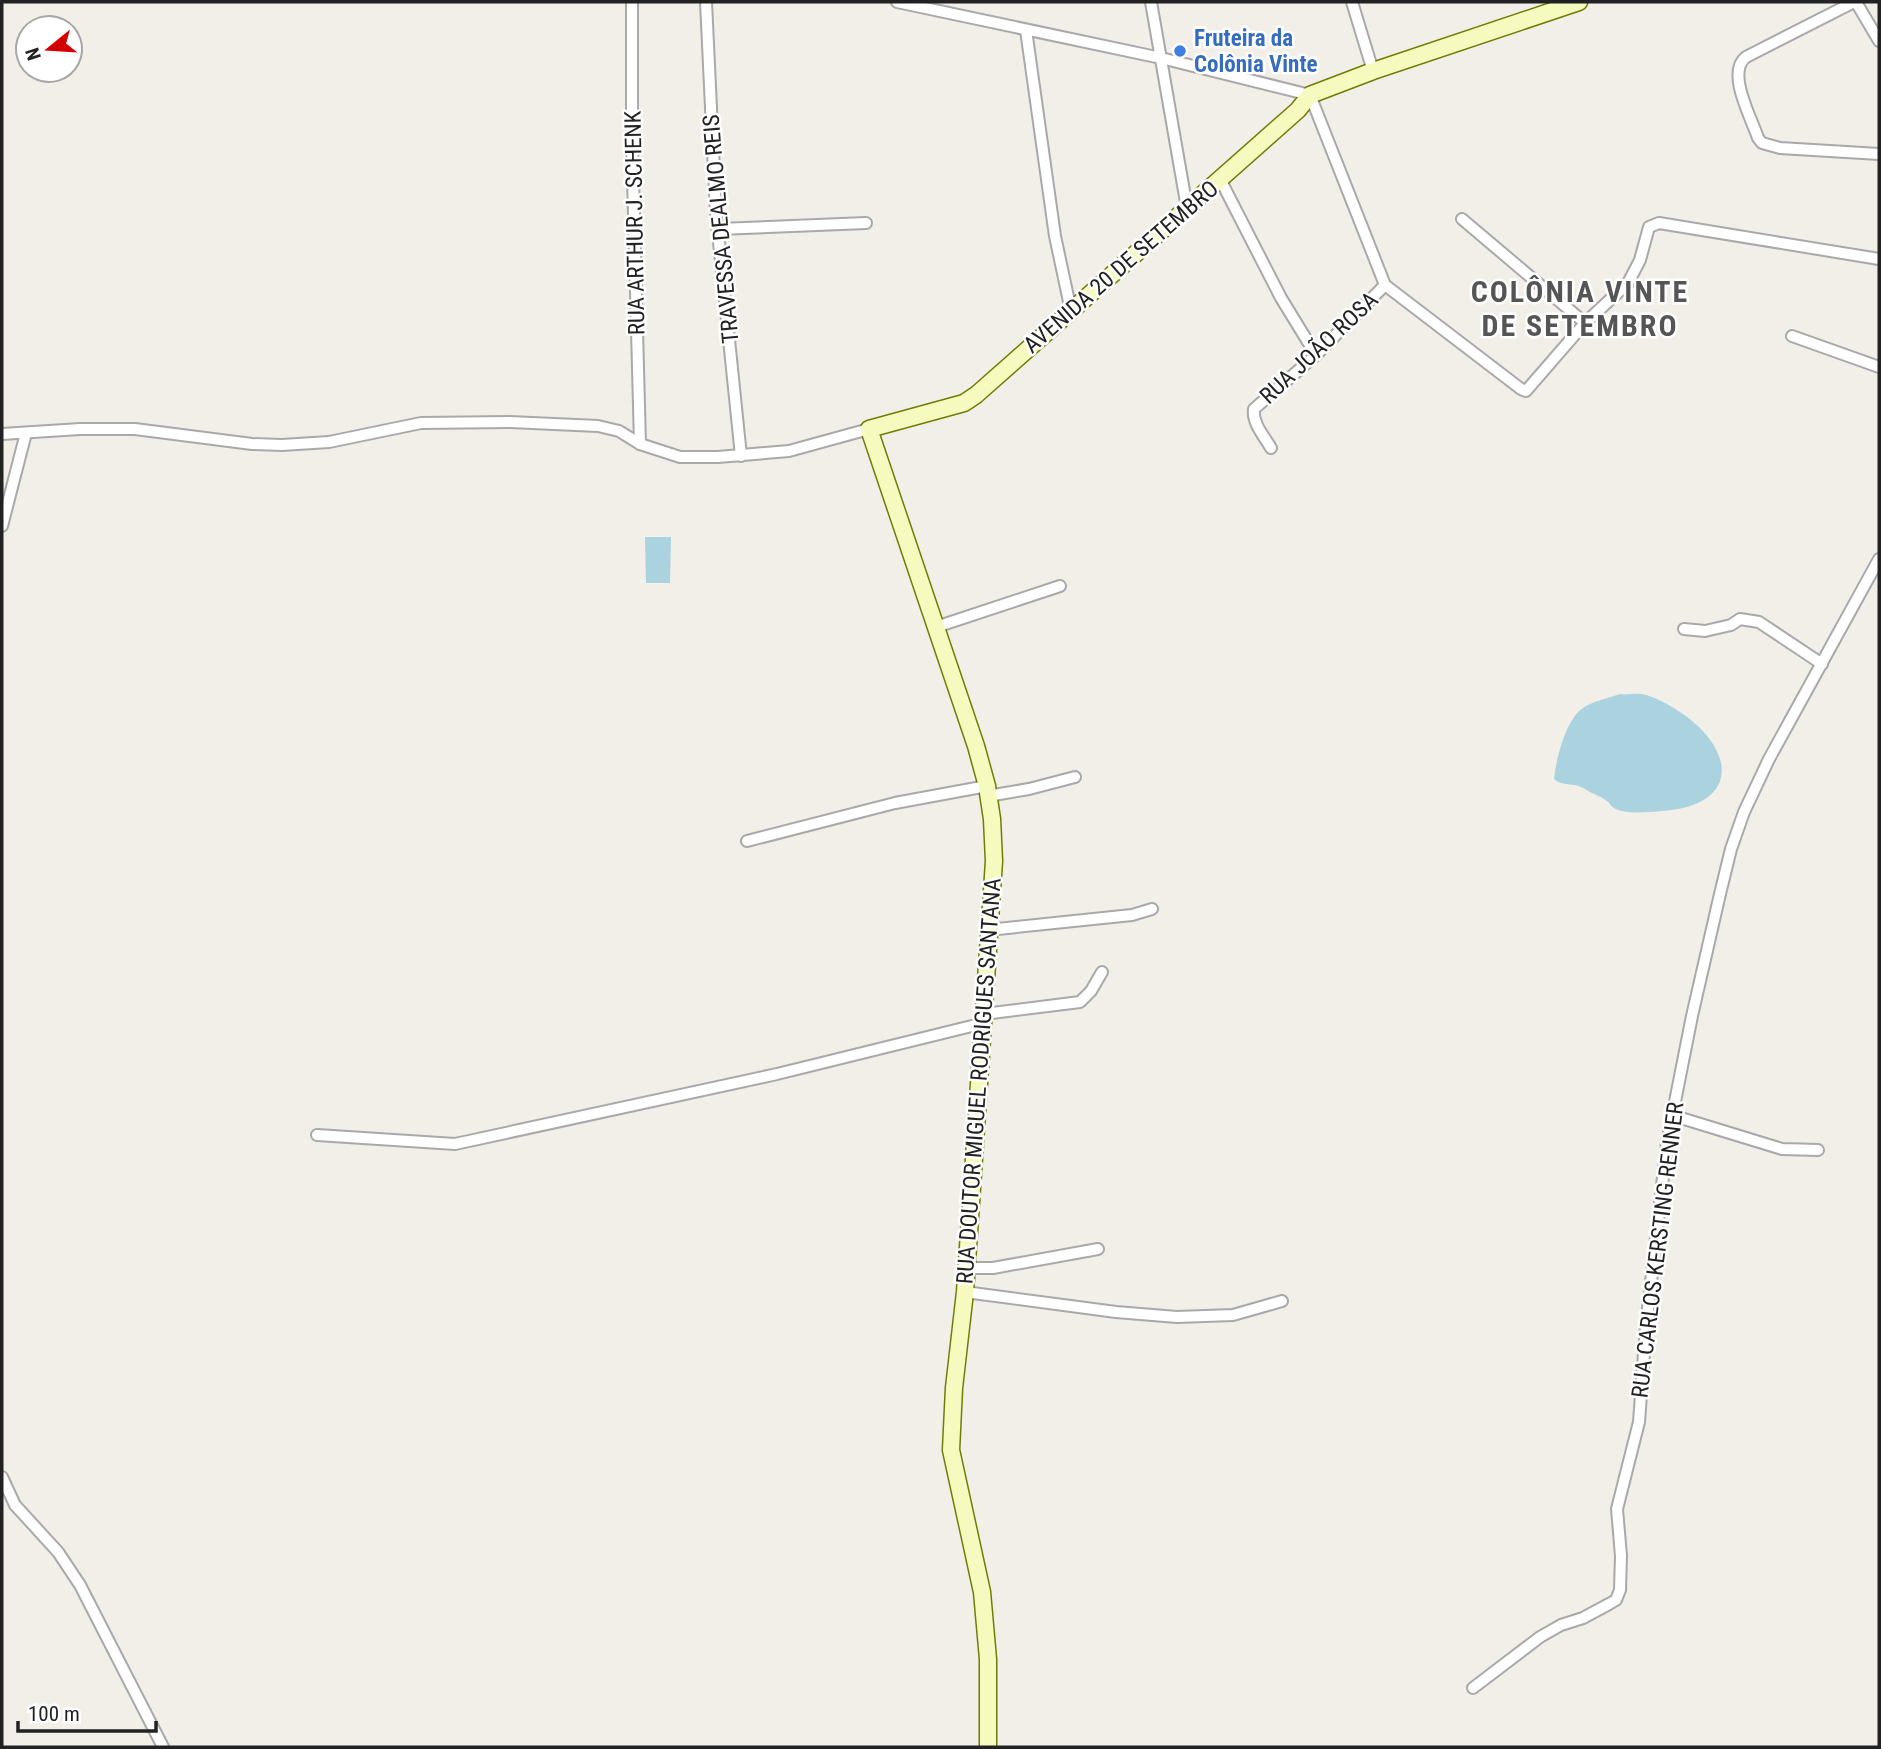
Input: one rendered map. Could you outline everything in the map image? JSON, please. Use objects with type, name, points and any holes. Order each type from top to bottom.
[{"type":"street","name":"RUA ARTHUR J. SCHENK","points":[[632,2],[632,138],[640,444]]},
{"type":"street","name":"TRAVESSA DEALMO REIS","points":[[706,2],[718,229],[741,456]]},
{"type":"street","points":[[897,2],[1161,58],[1310,95],[1385,285],[1525,391],[1585,323],[1628,283],[1640,260],[1648,228],[1659,223],[1879,259]]},
{"type":"street","points":[[1151,2],[1187,208]]},
{"type":"street","points":[[1352,2],[1373,71]]},
{"type":"street","name":"AVENIDA 20 DE SETEMBRO","points":[[2,434],[135,429],[252,444],[282,445],[329,442],[421,422],[461,421],[598,426],[619,431],[640,444],[680,457],[741,456],[789,450],[964,403],[1298,110],[1310,95],[1579,2]]},
{"type":"street","points":[[1879,41],[1855,2],[1740,62],[1738,68],[1739,85],[1758,138],[1767,146],[1879,154]]},
{"type":"street","points":[[1026,30],[1055,236],[1070,311]]},
{"type":"street","points":[[1220,179],[1315,355]]},
{"type":"street","points":[[1462,219],[1585,323]]},
{"type":"street","points":[[718,229],[866,223]]},
{"type":"street","name":"RUA JOÃO ROSA","points":[[1271,448],[1256,424],[1254,409],[1315,355],[1385,285]]},
{"type":"street","points":[[1791,336],[1879,367]]},
{"type":"street","name":"RUA DOUTOR MIGUEL RODRIGUES SANTANA","points":[[869,429],[976,746],[992,819],[994,861],[984,1018],[951,1450],[982,1592],[988,1659],[988,1747]]},
{"type":"street","points":[[2,526],[26,433]]},
{"type":"street","name":"RUA CARLOS KERSTING RENNER","points":[[1473,1688],[1540,1637],[1616,1600],[1620,1590],[1621,1556],[1616,1524],[1617,1510],[1639,1422],[1646,1326],[1671,1115],[1731,849],[1744,812],[1769,759],[1879,559]]},
{"type":"street","points":[[936,627],[1059,586]]},
{"type":"street","points":[[1684,629],[1705,631],[1749,619],[1759,622],[1822,664]]},
{"type":"street","points":[[747,841],[895,803],[988,791],[1029,789],[1075,777]]},
{"type":"street","points":[[988,930],[1132,915],[1152,909]]},
{"type":"street","points":[[317,1135],[456,1144],[777,1074],[984,1018],[1080,1002],[1091,991],[1102,972]]},
{"type":"street","points":[[1671,1115],[1782,1149],[1818,1150]]},
{"type":"street","points":[[966,1268],[993,1268],[1098,1250]]},
{"type":"street","points":[[965,1292],[1116,1312],[1177,1317],[1233,1315],[1282,1301]]},
{"type":"street","points":[[2,1477],[15,1505],[58,1552],[80,1585],[163,1747]]},
{"type":"water","points":[[645,537],[671,537],[670,583],[646,583]]},
{"type":"water","points":[[1620,694],[1641,694],[1662,701],[1699,727],[1720,759],[1722,774],[1717,787],[1706,799],[1688,807],[1625,812],[1579,786],[1554,779],[1563,740],[1577,713],[1591,703]]},
{"type":"place","name":"Fruteira da Colônia Vinte","points":[[1180,51]]},
{"type":"district","name":"COLÔNIA VINTE DE SETEMBRO","points":[[1580,308]]}]
